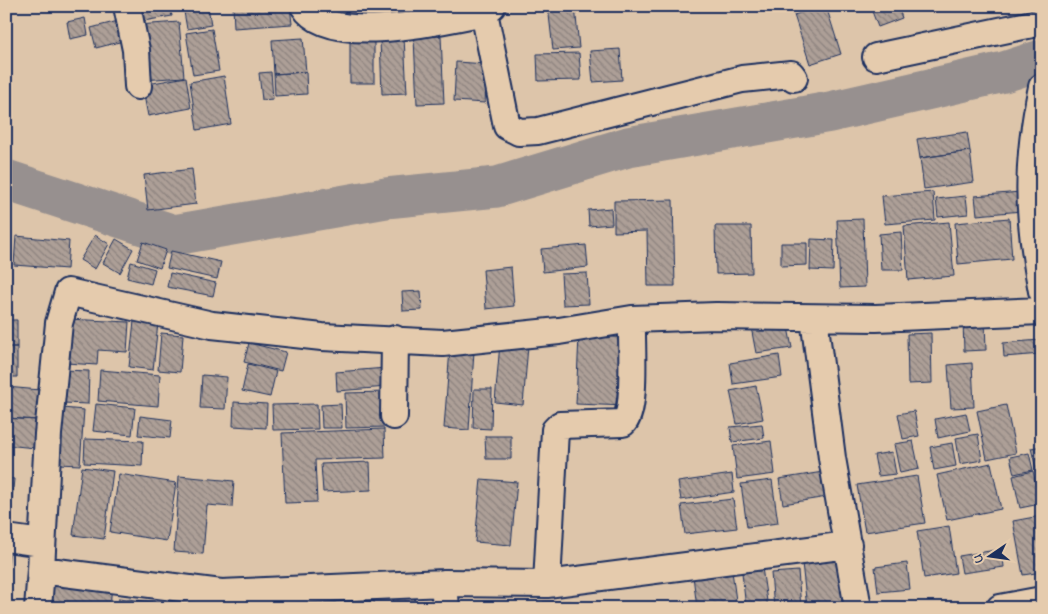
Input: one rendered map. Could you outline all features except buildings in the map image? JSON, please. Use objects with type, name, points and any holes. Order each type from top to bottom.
[{"type":"street","points":[[127,6],[136,50],[138,86]]},
{"type":"street","points":[[304,6],[312,17],[324,24],[373,28],[403,28],[488,9],[508,126],[518,132],[538,130],[742,80],[791,74],[794,78]]},
{"type":"street","points":[[876,57],[1042,22]]},
{"type":"street","points":[[1042,87],[1030,157],[1029,188],[1032,239],[1042,291]]},
{"type":"street","points":[[38,608],[48,434],[60,323],[68,292],[212,325],[322,337],[395,339],[443,343],[559,331],[632,320],[716,316],[814,318],[1042,311]]},
{"type":"street","points":[[814,318],[832,458],[858,608]]},
{"type":"street","points":[[547,584],[555,430],[560,424],[622,423],[628,418],[631,398],[632,320]]},
{"type":"street","points":[[394,416],[395,339]]},
{"type":"street","points":[[6,538],[42,543]]},
{"type":"street","points":[[41,570],[221,594],[445,596],[848,545]]},
{"type":"street","points":[[1000,608],[1042,600]]},
{"type":"waterway","points":[[6,180],[174,235],[386,198],[497,187],[628,147],[830,112],[1004,72],[1038,61]]}]
